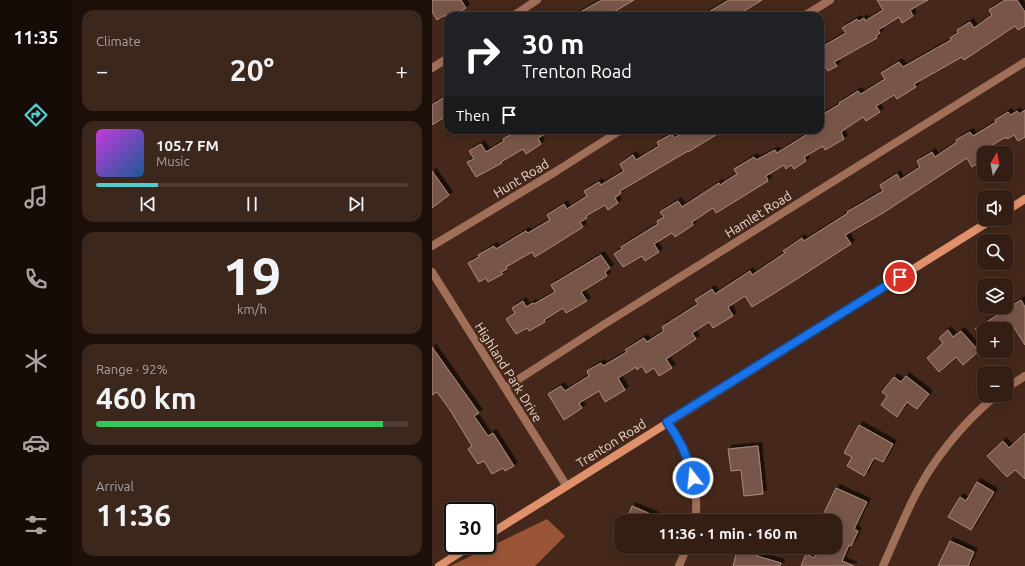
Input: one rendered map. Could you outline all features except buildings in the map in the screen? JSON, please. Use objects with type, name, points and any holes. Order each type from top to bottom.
[{"type":"main road","points":[[1013,207],[1025,199]]},
{"type":"main road","name":"Trenton Road","points":[[496,530],[982,226]]},
{"type":"main road","points":[[439,566],[458,554]]},
{"type":"street","points":[[519,12],[537,0]]},
{"type":"street","points":[[810,12],[830,0]]},
{"type":"street","points":[[432,68],[444,60]]},
{"type":"street","name":"Hamlet Road","points":[[505,388],[603,324],[1025,62]]},
{"type":"street","name":"Hunt Road","points":[[432,246],[615,134]]},
{"type":"street","name":"Highland Park Drive","points":[[432,272],[566,485]]},
{"type":"street","points":[[1013,384],[1025,376]]},
{"type":"street","points":[[883,566],[918,491],[933,466],[961,429],[989,402]]},
{"type":"street","points":[[667,422],[680,440],[690,464],[696,491],[696,514]]},
{"type":"street","points":[[679,566],[684,554]]},
{"type":"shaded area","points":[[547,519],[565,536],[535,566],[450,566],[475,554],[496,554],[496,544]]},
{"type":"route","points":[[693,478],[690,464],[680,440],[667,422],[900,277]]}]
